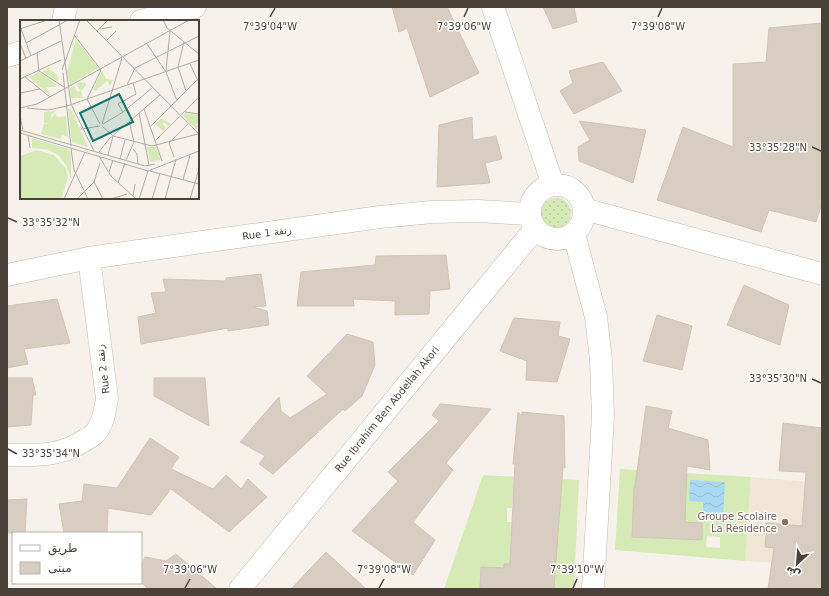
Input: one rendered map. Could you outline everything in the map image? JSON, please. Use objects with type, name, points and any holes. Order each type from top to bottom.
[{"type":"street","points":[[63,20],[66,7]]},
{"type":"street","points":[[145,20],[195,7]]},
{"type":"street","points":[[492,7],[553,185]]},
{"type":"street","points":[[7,56],[20,52]]},
{"type":"street","points":[[562,185],[577,193],[582,200],[584,209],[584,218],[580,227],[574,234],[567,238],[558,240],[542,235],[532,222],[530,206],[533,198],[545,187],[562,185]]},
{"type":"street","points":[[584,209],[822,274]]},
{"type":"street","name":"Rue 1 زنقة","points":[[7,274],[89,258],[380,217],[432,212],[478,211],[532,222]]},
{"type":"street","name":"Rue Ibrahim Ben Abdellah Akori","points":[[240,589],[532,222]]},
{"type":"street","points":[[574,234],[596,317],[602,368],[603,416],[593,589]]},
{"type":"street","name":"Rue 2 زنقة","points":[[7,455],[41,455],[63,452],[96,433],[104,417],[107,398],[89,258]]},
{"type":"shaded area","name":"Groupe Scolaire La Résidence","points":[[751,477],[822,483],[822,566],[745,561]]},
{"type":"green space","points":[[556,198],[566,203],[571,213],[566,223],[556,228],[546,223],[541,213],[546,203]]},
{"type":"green space","points":[[620,469],[751,477],[745,561],[615,550]],"holes":[[[634,486],[651,487],[685,522],[702,523],[702,540],[632,537]],[[707,536],[720,537],[720,548],[706,547]]]},
{"type":"green space","points":[[483,475],[579,480],[574,589],[554,589],[504,568],[481,567],[480,589],[444,589]],"holes":[[[514,489],[561,493],[558,540],[535,539],[512,522],[507,522],[507,508],[512,508]]]},
{"type":"water","points":[[690,480],[725,482],[723,518],[703,517],[703,502],[689,501]]},
{"type":"building","points":[[392,7],[447,7],[479,73],[430,97],[407,28],[399,32]]},
{"type":"building","points":[[543,7],[574,7],[577,22],[553,29]]},
{"type":"building","points":[[822,23],[822,203],[816,222],[769,210],[761,232],[657,200],[683,127],[733,147],[733,64],[766,62],[769,28]]},
{"type":"building","points":[[603,62],[622,91],[574,114],[560,91],[573,83],[569,71]]},
{"type":"building","points":[[472,117],[473,140],[496,136],[502,159],[485,163],[490,183],[437,187],[439,125]]},
{"type":"building","points":[[579,121],[646,130],[633,183],[579,161],[578,147],[590,140]]},
{"type":"building","points":[[446,255],[450,289],[430,291],[429,314],[395,315],[395,301],[353,299],[354,306],[297,306],[301,272],[375,265],[376,256]]},
{"type":"building","points":[[261,274],[266,306],[253,307],[267,311],[269,325],[228,331],[228,328],[141,344],[138,317],[156,313],[151,293],[166,292],[163,279],[226,281],[226,278]]},
{"type":"building","points":[[744,285],[789,305],[780,345],[727,325]]},
{"type":"building","points":[[57,299],[70,343],[24,349],[28,364],[7,368],[7,306]]},
{"type":"building","points":[[657,315],[692,326],[682,370],[643,361]]},
{"type":"building","points":[[514,318],[560,322],[558,336],[570,339],[557,382],[526,380],[527,361],[500,351]]},
{"type":"building","points":[[347,334],[373,342],[375,365],[362,396],[345,411],[343,409],[273,474],[259,464],[265,456],[240,442],[279,397],[281,411],[290,418],[327,394],[307,376]]},
{"type":"building","points":[[7,378],[32,378],[36,395],[33,395],[31,425],[7,427]]},
{"type":"building","points":[[154,378],[205,378],[209,426],[154,396]]},
{"type":"building","points":[[440,404],[491,409],[446,463],[453,470],[413,522],[435,540],[413,575],[352,531],[398,481],[388,472],[439,421],[432,415]]},
{"type":"building","points":[[646,406],[672,411],[668,428],[708,440],[710,470],[687,466],[685,522],[702,523],[702,540],[632,537],[634,486]]},
{"type":"building","points":[[518,412],[522,416],[522,412],[564,416],[565,468],[563,467],[554,589],[480,589],[481,567],[504,568],[504,564],[510,564],[515,464],[513,464]]},
{"type":"building","points":[[783,423],[822,428],[822,589],[768,589],[774,548],[765,547],[767,523],[802,526],[806,472],[779,471]]},
{"type":"building","points":[[150,438],[179,457],[171,469],[213,489],[226,475],[241,489],[248,479],[267,497],[229,532],[171,489],[151,515],[108,508],[107,532],[64,532],[59,504],[82,501],[84,484],[117,488]]},
{"type":"building","points":[[27,499],[25,532],[7,533],[7,500]]},
{"type":"building","points":[[326,552],[366,589],[291,589]]},
{"type":"building","points":[[176,554],[217,589],[148,589],[142,583],[142,564],[145,557],[166,561]]},
{"type":"place","name":"Groupe Scolaire La Résidence","points":[[785,522]]}]
